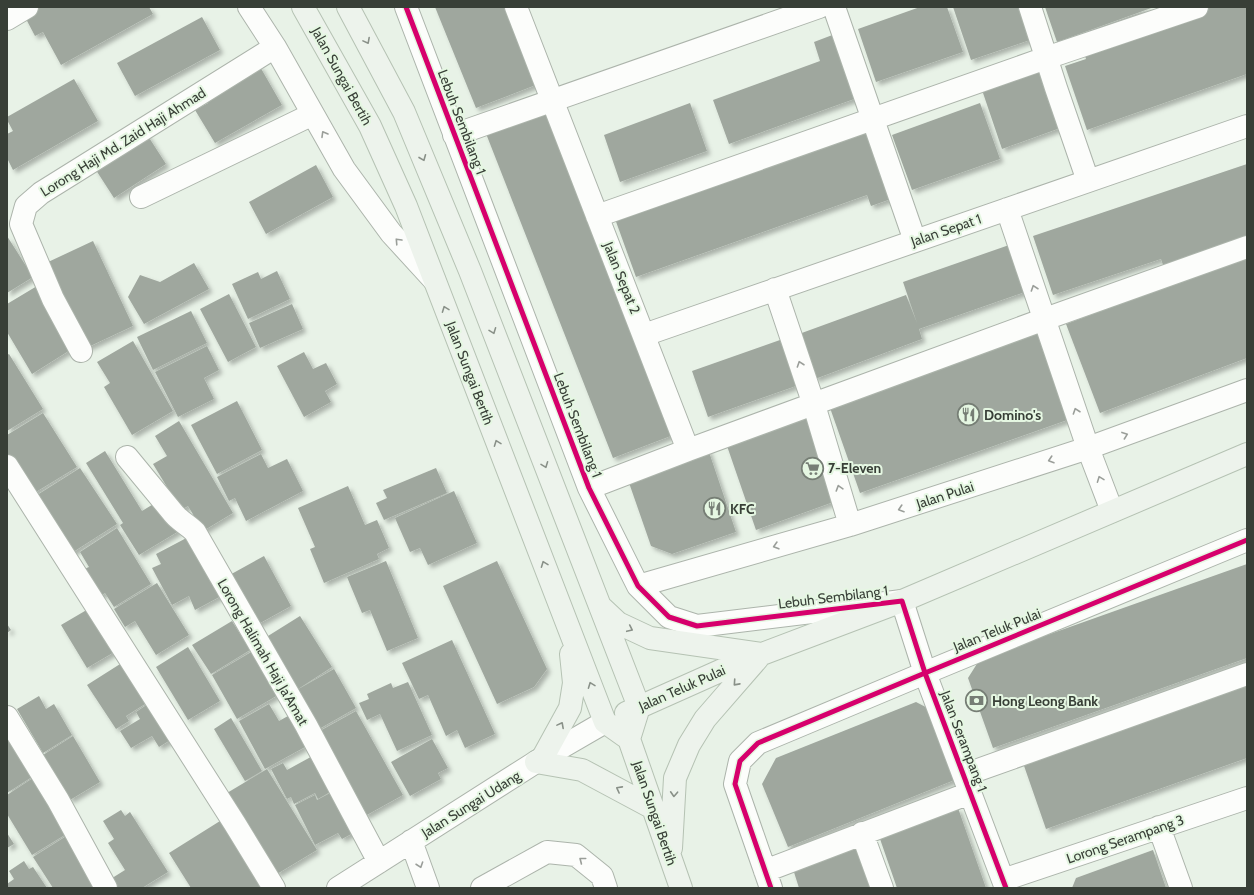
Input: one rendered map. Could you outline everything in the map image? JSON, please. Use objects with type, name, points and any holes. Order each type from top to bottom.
[{"type":"main road","name":"Jalan Sungai Bertih","points":[[303,7],[370,126],[406,206],[605,722]]},
{"type":"main road","points":[[348,7],[404,112],[470,271],[638,707],[629,739],[605,722]]},
{"type":"main road","name":"Jalan Teluk Pulai","points":[[605,722],[762,654],[902,601],[1247,454]]},
{"type":"main road","points":[[600,606],[618,623],[650,638],[762,654]]},
{"type":"main road","points":[[566,622],[570,643],[574,683],[570,708],[539,761],[582,770],[653,808]]},
{"type":"main road","points":[[671,859],[675,778],[689,745],[705,719],[762,654]]},
{"type":"main road","name":"Jalan Sungai Bertih","points":[[629,739],[681,888]]},
{"type":"street","points":[[7,19],[27,7]]},
{"type":"street","points":[[249,7],[274,47],[344,169],[391,233],[434,280]]},
{"type":"street","name":"Lebuh Sembilang 1","points":[[406,7],[589,488],[638,586],[669,617],[697,626],[902,601]]},
{"type":"street","name":"Jalan Sepat 2","points":[[516,7],[688,450]]},
{"type":"street","points":[[454,135],[819,7]]},
{"type":"street","points":[[834,7],[915,241]]},
{"type":"street","points":[[1030,7],[1088,181]]},
{"type":"street","points":[[598,216],[1046,58],[1197,7]]},
{"type":"street","name":"Lorong Haji Md. Zaid Haji Ahmad","points":[[81,351],[53,299],[22,224],[26,206],[41,193],[274,47]]},
{"type":"street","points":[[141,198],[312,114]]},
{"type":"street","name":"Jalan Sepat 1","points":[[644,335],[1247,126]]},
{"type":"street","points":[[1007,209],[1088,448],[1112,511]]},
{"type":"street","points":[[589,488],[688,450],[1045,319],[1247,247]]},
{"type":"street","points":[[774,289],[814,405],[850,525]]},
{"type":"street","name":"Jalan Pulai","points":[[638,586],[850,525],[1088,448],[1247,390]]},
{"type":"street","name":"Lorong Halimah Haji Ja'Amat","points":[[127,457],[179,520],[188,525],[195,532],[306,725],[378,862]]},
{"type":"street","points":[[7,466],[235,824],[274,888]]},
{"type":"street","name":"Jalan Teluk Pulai","points":[[768,880],[735,784],[740,761],[758,743],[1247,540]]},
{"type":"street","name":"Jalan Serampang 1","points":[[902,601],[925,673],[1005,884]]},
{"type":"street","points":[[768,880],[862,833],[967,784],[1247,674]]},
{"type":"street","points":[[7,717],[58,800],[106,888]]},
{"type":"street","name":"Jalan Sungai Udang","points":[[338,888],[539,761],[605,722]]},
{"type":"street","name":"Lorong Serampang 3","points":[[1005,884],[1160,827],[1247,798]]},
{"type":"street","points":[[1160,827],[1181,888]]},
{"type":"street","points":[[862,833],[882,888]]},
{"type":"street","points":[[412,841],[428,888]]},
{"type":"street","points":[[482,888],[547,852],[576,855],[602,876],[606,888]]},
{"type":"building","points":[[39,7],[149,7],[153,14],[61,65],[43,32],[35,36],[24,15]]},
{"type":"building","points":[[435,7],[511,7],[541,83],[476,108]]},
{"type":"building","points":[[920,7],[947,7],[963,52],[876,82],[858,29]]},
{"type":"building","points":[[953,7],[1022,7],[1033,39],[971,60]]},
{"type":"building","points":[[1045,7],[1154,7],[1057,42]]},
{"type":"building","points":[[1209,7],[1247,7],[1247,74],[1087,130],[1065,66],[1086,59],[1083,50]]},
{"type":"building","points":[[202,17],[220,50],[135,96],[117,63]]},
{"type":"building","points":[[835,34],[857,98],[729,144],[713,100],[820,61],[814,42]]},
{"type":"building","points":[[259,65],[282,105],[215,143],[195,110],[208,103],[204,96]]},
{"type":"building","points":[[1041,66],[1063,127],[1002,149],[981,87]]},
{"type":"building","points":[[74,79],[98,121],[13,170],[7,158],[7,134],[13,131],[7,117]]},
{"type":"building","points":[[690,103],[707,151],[620,182],[604,135]]},
{"type":"building","points":[[980,103],[1000,159],[912,190],[892,135]]},
{"type":"building","points":[[549,106],[676,434],[613,458],[485,131]]},
{"type":"building","points":[[868,125],[894,198],[871,206],[867,195],[636,277],[614,216]]},
{"type":"building","points":[[146,133],[166,164],[114,198],[94,167]]},
{"type":"building","points":[[1247,164],[1247,239],[1164,268],[1161,259],[1053,295],[1033,236]]},
{"type":"building","points":[[316,165],[333,197],[266,234],[249,202]]},
{"type":"building","points":[[7,236],[33,277],[7,293]]},
{"type":"building","points":[[93,241],[133,326],[86,348],[46,263]]},
{"type":"building","points":[[1012,244],[1028,291],[919,329],[922,339],[815,379],[799,334],[906,295],[917,323],[903,282]]},
{"type":"building","points":[[1247,256],[1247,358],[1100,413],[1066,324]]},
{"type":"building","points":[[194,263],[209,289],[144,324],[128,297],[140,275],[160,282]]},
{"type":"building","points":[[277,271],[290,299],[248,319],[232,284],[258,272],[261,279]]},
{"type":"building","points":[[37,286],[75,347],[32,374],[7,332],[7,304]]},
{"type":"building","points":[[229,294],[256,347],[228,362],[200,309]]},
{"type":"building","points":[[292,304],[303,329],[260,348],[249,323]]},
{"type":"building","points":[[191,311],[207,343],[153,370],[137,337]]},
{"type":"building","points":[[1042,330],[1073,418],[860,493],[829,405]]},
{"type":"building","points":[[780,340],[796,386],[708,417],[692,371]]},
{"type":"building","points":[[133,341],[173,411],[132,435],[104,387],[110,383],[97,362]]},
{"type":"building","points":[[207,346],[219,370],[204,378],[214,399],[178,417],[155,372]]},
{"type":"building","points":[[304,352],[313,369],[326,363],[337,384],[325,391],[331,402],[304,417],[277,366]]},
{"type":"building","points":[[9,354],[43,409],[7,431],[7,355]]},
{"type":"building","points":[[237,401],[262,450],[217,474],[191,425]]},
{"type":"building","points":[[43,413],[77,467],[31,495],[7,455],[7,435]]},
{"type":"building","points":[[809,413],[839,500],[756,530],[726,443]]},
{"type":"building","points":[[179,421],[233,513],[203,531],[188,506],[181,510],[153,464],[167,456],[155,436]]},
{"type":"building","points":[[708,449],[736,532],[672,554],[651,546],[627,477]]},
{"type":"building","points":[[105,451],[142,511],[160,500],[179,531],[139,555],[120,525],[123,523],[86,463]]},
{"type":"building","points":[[261,454],[268,468],[287,459],[303,491],[246,521],[235,498],[229,501],[217,477]]},
{"type":"building","points":[[80,468],[117,524],[70,554],[34,497]]},
{"type":"building","points":[[436,468],[447,493],[384,520],[376,503],[387,498],[383,490]]},
{"type":"building","points":[[348,486],[365,525],[377,520],[389,548],[377,554],[379,559],[324,583],[310,549],[315,547],[298,508]]},
{"type":"building","points":[[454,491],[477,543],[428,565],[420,548],[410,552],[395,518]]},
{"type":"building","points":[[117,528],[151,584],[114,607],[105,593],[100,596],[84,569],[89,567],[80,552]]},
{"type":"building","points":[[194,534],[225,594],[195,610],[189,596],[172,605],[152,568],[161,564],[156,554]]},
{"type":"building","points":[[264,556],[291,606],[253,627],[226,577]]},
{"type":"building","points":[[386,561],[418,638],[387,651],[370,610],[362,613],[347,577]]},
{"type":"building","points":[[497,561],[547,669],[534,687],[497,704],[443,586]]},
{"type":"building","points":[[1247,564],[1247,658],[993,748],[968,678],[980,659]]},
{"type":"building","points":[[157,583],[189,635],[156,655],[135,621],[125,627],[114,609]]},
{"type":"building","points":[[90,608],[116,651],[87,668],[61,625]]},
{"type":"building","points":[[300,616],[332,667],[295,691],[334,669],[356,708],[312,733],[260,641]]},
{"type":"building","points":[[232,621],[250,650],[211,674],[192,645]]},
{"type":"building","points":[[7,624],[11,630],[7,633]]},
{"type":"building","points":[[452,640],[495,734],[465,748],[457,730],[446,736],[428,695],[419,699],[402,663]]},
{"type":"building","points":[[188,647],[220,701],[188,720],[156,667]]},
{"type":"building","points":[[253,651],[278,695],[237,719],[212,675]]},
{"type":"building","points":[[128,659],[153,699],[126,716],[129,721],[116,729],[87,685]]},
{"type":"building","points":[[1247,681],[1247,758],[1046,829],[1022,760]]},
{"type":"building","points":[[408,682],[432,735],[397,751],[380,714],[367,720],[359,703],[369,699],[367,694],[391,683],[393,688]]},
{"type":"building","points":[[39,696],[46,709],[54,704],[72,735],[43,753],[17,709]]},
{"type":"building","points":[[151,702],[172,739],[159,747],[152,736],[131,748],[120,731],[140,719],[136,712]]},
{"type":"building","points":[[916,702],[937,713],[962,777],[788,847],[762,784],[776,758]]},
{"type":"building","points":[[269,704],[279,721],[288,716],[305,747],[265,769],[239,721]]},
{"type":"building","points":[[356,711],[403,795],[365,816],[318,732]]},
{"type":"building","points":[[231,718],[262,771],[245,781],[214,729]]},
{"type":"building","points":[[7,731],[35,775],[7,793]]},
{"type":"building","points":[[73,736],[100,782],[70,800],[43,755]]},
{"type":"building","points":[[432,739],[448,768],[438,773],[441,779],[410,796],[391,762]]},
{"type":"building","points":[[318,753],[337,788],[318,799],[315,793],[294,804],[291,797],[287,799],[271,769],[283,763],[287,770]]},
{"type":"building","points":[[267,769],[317,850],[277,874],[227,793]]},
{"type":"building","points":[[33,778],[68,833],[32,855],[7,814],[7,795]]},
{"type":"building","points":[[334,791],[355,832],[342,839],[338,833],[315,845],[295,805],[315,795],[317,800]]},
{"type":"building","points":[[958,808],[986,888],[897,888],[879,836]]},
{"type":"building","points":[[121,810],[125,816],[130,812],[168,872],[142,888],[114,888],[109,880],[125,870],[108,843],[114,839],[103,821]]},
{"type":"building","points":[[228,816],[268,888],[191,888],[169,853]]},
{"type":"building","points":[[7,833],[14,844],[7,848]]},
{"type":"building","points":[[68,835],[101,888],[53,888],[33,857]]},
{"type":"building","points":[[860,845],[874,888],[799,888],[793,869]]},
{"type":"building","points":[[1153,850],[1166,888],[1072,888],[1076,878]]},
{"type":"building","points":[[24,861],[29,869],[33,867],[47,888],[7,888],[7,884],[14,879],[9,871]]},
{"type":"cycle path","points":[[406,7],[589,488],[638,586],[669,617],[697,626],[902,601],[925,673],[1006,888]]},
{"type":"cycle path","points":[[771,888],[735,784],[740,761],[758,743],[1247,540]]},
{"type":"place","name":"Domino's","points":[[968,415]]},
{"type":"place","name":"7-Eleven","points":[[812,468]]},
{"type":"place","name":"KFC","points":[[715,509]]},
{"type":"place","name":"Hong Leong Bank","points":[[977,701]]}]
